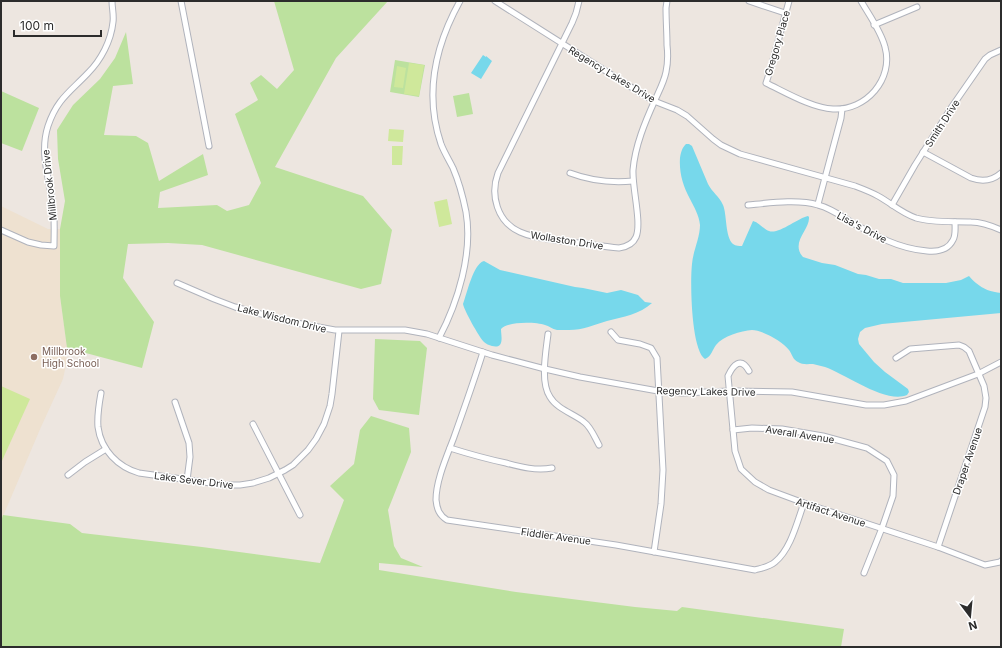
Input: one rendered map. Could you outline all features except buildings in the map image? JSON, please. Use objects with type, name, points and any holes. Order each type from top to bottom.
[{"type":"street","name":"Millbrook Drive","points":[[1,230],[41,246],[54,246],[54,208],[44,154],[48,127],[58,104],[96,65],[103,53],[113,22],[112,1]]},
{"type":"street","points":[[181,1],[209,146]]},
{"type":"street","points":[[439,338],[451,311],[458,290],[468,240],[466,213],[463,198],[459,184],[438,133],[432,93],[434,72],[440,46],[460,1]]},
{"type":"street","name":"Regency Lakes Drive","points":[[495,1],[642,94],[687,116],[713,139],[730,150],[867,190],[906,214],[916,218],[926,220],[973,222],[1001,230]]},
{"type":"street","points":[[562,44],[576,13],[579,1]]},
{"type":"street","name":"Wollaston Drive","points":[[562,44],[495,180],[494,193],[498,209],[506,222],[520,233],[619,248],[625,247],[633,241],[637,232],[638,222],[633,181],[637,146],[667,72],[667,1]]},
{"type":"street","points":[[749,1],[785,13]]},
{"type":"street","name":"Gregory Place","points":[[788,1],[766,83],[808,102],[833,109],[842,109],[855,105],[868,98],[878,87],[884,75],[887,61],[882,39],[861,1]]},
{"type":"street","points":[[874,25],[917,7]]},
{"type":"street","name":"Smith Drive","points":[[892,205],[951,108],[985,59],[1001,50]]},
{"type":"street","points":[[818,204],[842,118],[842,109]]},
{"type":"street","points":[[923,152],[978,181],[990,180],[1001,173]]},
{"type":"street","points":[[570,173],[582,178],[603,182],[633,181]]},
{"type":"street","name":"Lisa's Drive","points":[[748,205],[798,202],[818,204],[884,239],[921,251],[937,252],[950,245],[954,238],[955,222]]},
{"type":"street","name":"Lake Wisdom Drive","points":[[178,282],[214,299],[256,313],[291,322],[339,331],[405,330],[439,338]]},
{"type":"street","name":"Lake Sever Drive","points":[[101,393],[98,427],[102,443],[116,461],[123,467],[139,473],[225,485],[240,485],[259,482],[278,474],[292,465],[303,455],[316,439],[324,424],[332,394],[339,331]]},
{"type":"street","points":[[611,332],[618,340],[640,344],[651,348],[657,358],[663,487],[654,552]]},
{"type":"street","points":[[548,334],[545,385],[550,397],[557,406],[586,423],[599,445]]},
{"type":"street","name":"Regency Lakes Drive","points":[[439,338],[545,369],[658,391],[682,393],[730,391],[792,392],[866,405],[895,404],[906,401],[978,374],[1001,362]]},
{"type":"street","name":"Draper Avenue","points":[[896,358],[910,348],[959,345],[969,351],[984,386],[986,398],[985,407],[938,547]]},
{"type":"street","name":"Fiddler Avenue","points":[[483,352],[441,473],[437,490],[436,499],[438,511],[443,518],[447,520],[608,544],[755,570],[765,568],[775,562],[784,553],[804,503]]},
{"type":"street","name":"Artifact Avenue","points":[[750,371],[741,363],[735,364],[728,376],[735,451],[742,469],[755,482],[770,490],[804,503],[938,547],[985,565],[1001,561]]},
{"type":"street","points":[[175,402],[189,443],[190,457],[187,480]]},
{"type":"street","points":[[253,424],[300,515]]},
{"type":"street","name":"Averall Avenue","points":[[733,430],[752,428],[782,429],[823,436],[867,448],[887,461],[894,475],[893,496],[864,573]]},
{"type":"street","points":[[450,448],[530,469],[552,468]]},
{"type":"street","points":[[68,475],[106,449]]},
{"type":"shaded area","name":"Millbrook High School","points":[[1,206],[48,229],[60,229],[60,296],[67,348],[63,379],[1,521]]},
{"type":"green space","points":[[274,1],[388,1],[336,58],[275,167],[363,196],[392,230],[381,284],[361,289],[202,245],[168,243],[128,244],[123,278],[154,322],[142,368],[67,348],[60,296],[60,229],[65,201],[58,159],[57,130],[73,105],[100,79],[115,58],[126,32],[133,84],[113,86],[104,135],[136,136],[148,143],[159,181],[203,154],[208,175],[160,192],[158,208],[217,205],[227,211],[249,205],[261,183],[235,114],[258,100],[250,83],[261,75],[277,89],[294,70]]},
{"type":"green space","points":[[395,60],[425,65],[419,97],[390,92]]},
{"type":"green space","points":[[409,63],[424,65],[419,96],[404,94]]},
{"type":"green space","points":[[397,66],[406,68],[403,88],[394,87]]},
{"type":"green space","points":[[1,91],[39,108],[22,151],[1,143]]},
{"type":"green space","points":[[469,93],[473,114],[457,117],[453,96]]},
{"type":"green space","points":[[389,129],[404,130],[403,142],[388,141]]},
{"type":"green space","points":[[392,146],[403,146],[402,165],[392,165]]},
{"type":"green space","points":[[447,199],[452,224],[439,227],[434,202]]},
{"type":"green space","points":[[375,339],[420,341],[427,348],[419,415],[379,410],[373,399]]},
{"type":"green space","points":[[1,386],[30,399],[1,463]]},
{"type":"green space","points":[[371,416],[409,428],[411,452],[388,510],[394,546],[401,558],[423,567],[379,563],[379,570],[516,592],[677,611],[682,607],[844,629],[841,647],[1,647],[1,521],[3,515],[70,524],[82,533],[320,563],[344,500],[330,486],[354,464],[360,430]]},
{"type":"water","points":[[483,55],[492,61],[481,79],[471,73]]},
{"type":"water","points":[[686,144],[692,146],[708,184],[723,205],[727,231],[730,241],[734,245],[742,246],[753,221],[773,232],[783,229],[808,216],[807,227],[799,241],[800,252],[803,257],[822,263],[835,265],[858,274],[879,279],[891,279],[903,283],[946,283],[961,280],[969,276],[984,289],[1001,293],[1001,313],[882,324],[865,328],[860,332],[858,339],[859,344],[874,362],[908,389],[909,392],[907,395],[898,397],[877,392],[825,367],[800,363],[795,360],[786,347],[772,337],[752,330],[732,334],[723,339],[705,359],[700,353],[697,343],[692,314],[692,264],[700,225],[697,214],[685,189],[681,174],[680,158],[682,150]]},
{"type":"water","points":[[484,261],[500,270],[575,287],[607,293],[621,290],[638,295],[645,302],[652,303],[631,315],[579,329],[557,330],[535,323],[516,323],[505,326],[501,329],[501,344],[499,346],[492,346],[482,339],[475,329],[463,304],[474,273],[480,263]]},
{"type":"place","name":"Millbrook High School","points":[[34,357]]}]
